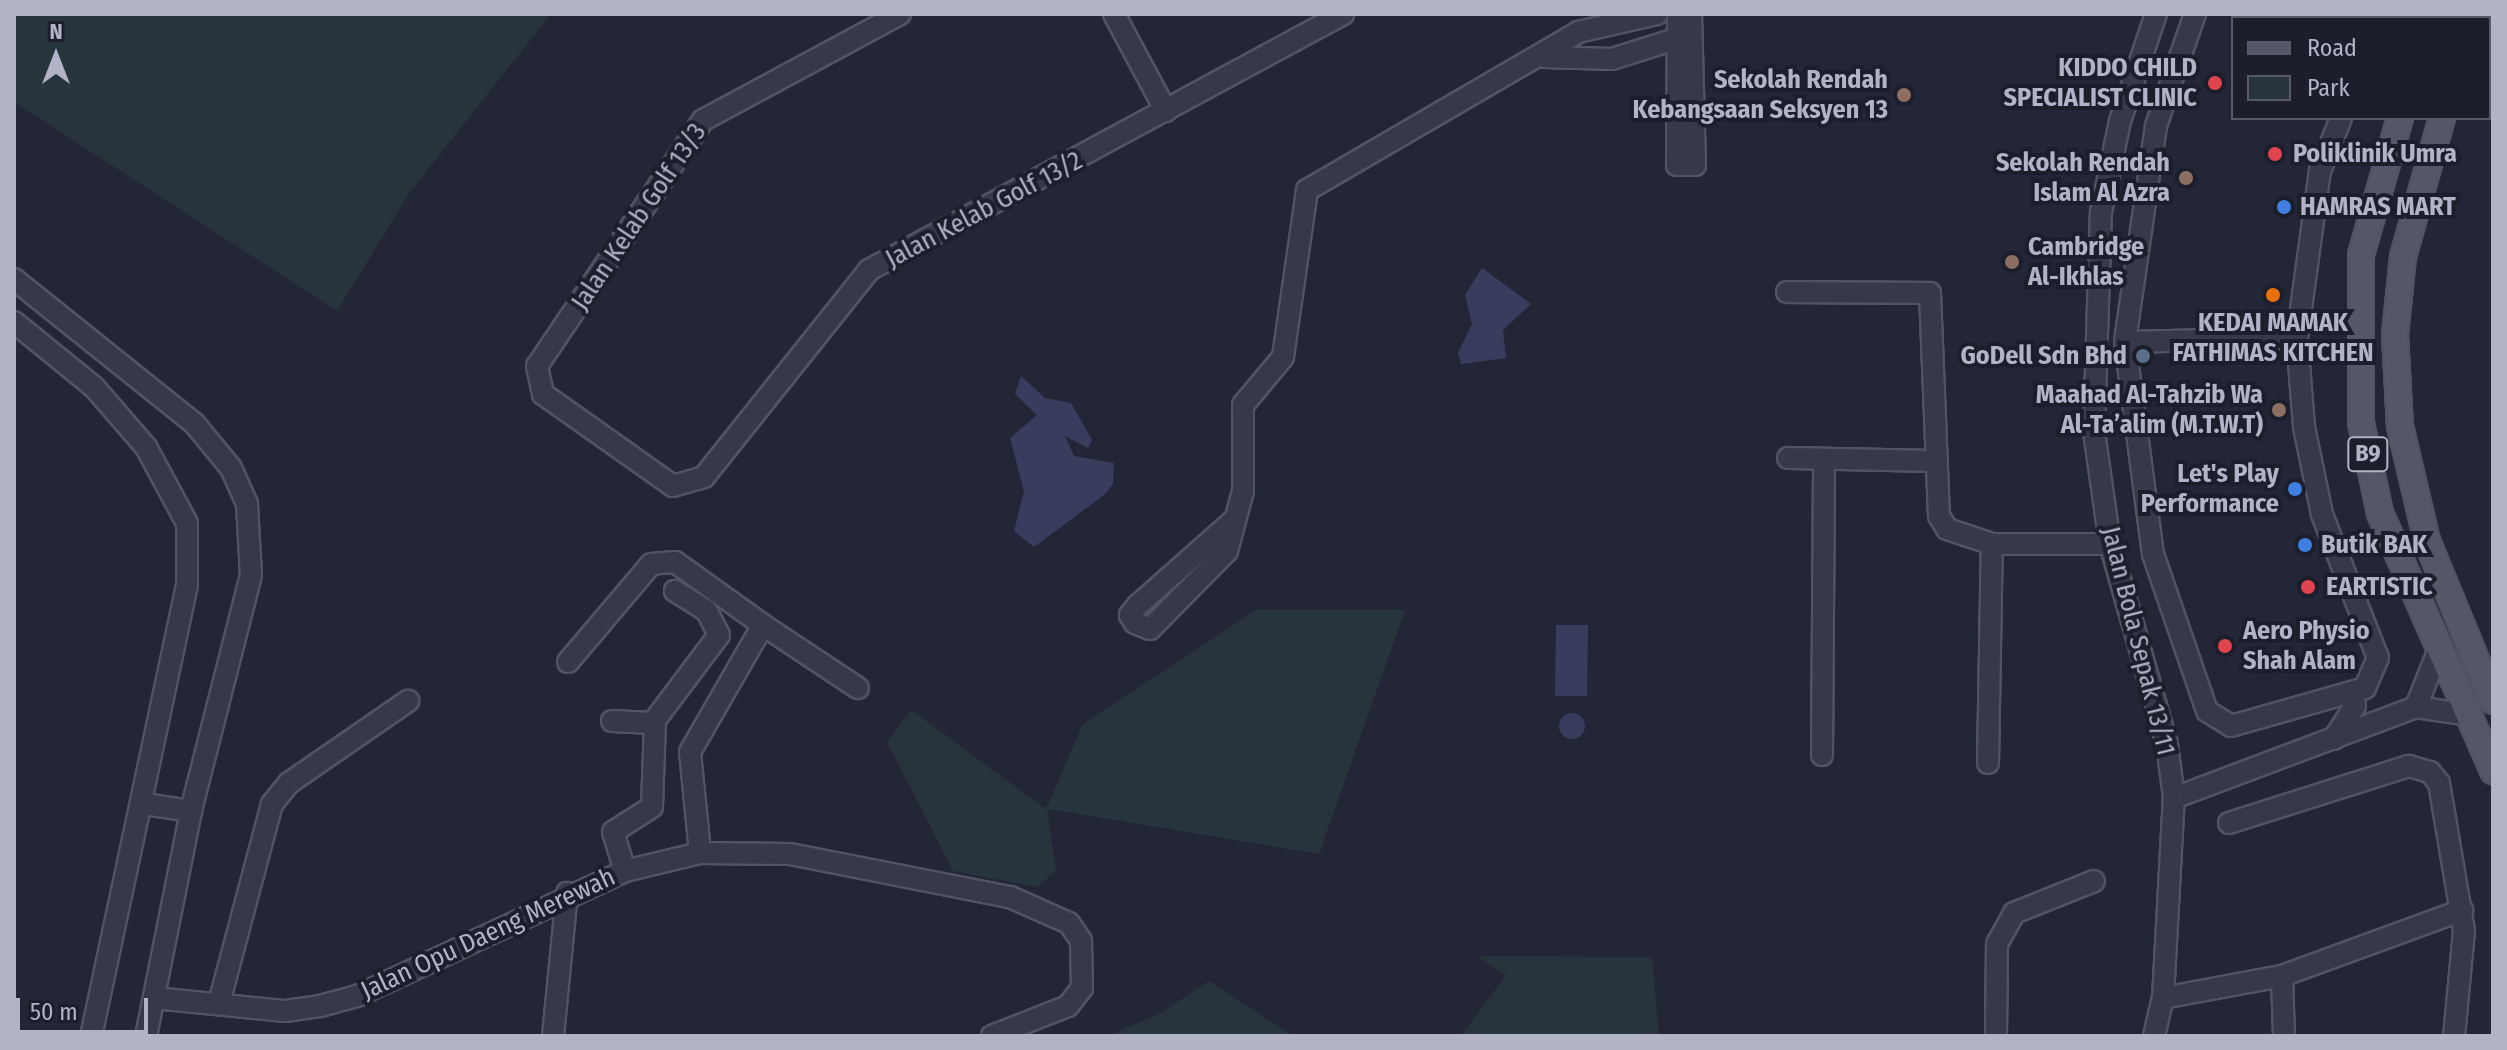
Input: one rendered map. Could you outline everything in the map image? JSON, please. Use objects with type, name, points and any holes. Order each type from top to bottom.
[{"type":"main road","name":"B9","points":[[2399,120],[2361,255],[2361,423],[2380,513],[2493,771]]},
{"type":"main road","name":"B9","points":[[2441,120],[2403,257],[2395,335],[2400,426],[2427,541],[2493,701]]},
{"type":"street","name":"Jalan Kelab Golf 13/3","points":[[692,484],[673,486],[543,394],[535,382],[537,366],[703,120],[900,14]]},
{"type":"street","points":[[1114,14],[1166,111]]},
{"type":"street","name":"Jalan Kelab Golf 13/2","points":[[692,484],[869,270],[1343,14]]},
{"type":"street","points":[[1233,521],[1138,605],[1130,615],[1135,623],[1150,629],[1202,582],[1227,551],[1243,491],[1243,405],[1283,357],[1307,190],[1544,57],[1578,32],[1657,14]]},
{"type":"street","points":[[1678,14],[1686,29],[1695,165]]},
{"type":"street","name":"Jalan Bola Sepak 13/11","points":[[2154,1036],[2163,998],[2174,798],[2122,570],[2110,544],[2094,431],[2095,315],[2101,212],[2120,121],[2156,14]]},
{"type":"street","points":[[2195,14],[2156,126],[2125,342],[2153,554],[2207,711],[2217,720],[2248,725],[2354,692],[2375,677],[2378,658],[2322,514],[2304,427],[2297,338],[2320,171],[2340,120]]},
{"type":"street","points":[[1544,57],[1612,59],[1686,29]]},
{"type":"street","points":[[2120,121],[2156,126]]},
{"type":"street","points":[[14,279],[194,423],[231,468],[247,504],[251,575],[191,811],[146,1036]]},
{"type":"street","points":[[1787,292],[1930,293],[1939,516],[1947,529],[1992,544],[2110,544]]},
{"type":"street","points":[[14,322],[94,387],[146,447],[187,523],[187,585],[145,804],[91,1036]]},
{"type":"street","points":[[2125,342],[2297,338]]},
{"type":"street","points":[[1788,458],[1937,461]]},
{"type":"street","points":[[1822,755],[1824,459]]},
{"type":"street","points":[[1988,763],[1992,544]]},
{"type":"street","points":[[2122,570],[2153,554]]},
{"type":"street","points":[[568,662],[651,564],[675,562],[858,688]]},
{"type":"street","points":[[625,871],[613,832],[652,807],[653,723],[719,635],[720,624],[675,591]]},
{"type":"street","points":[[700,853],[690,752],[703,718],[763,625]]},
{"type":"street","points":[[2416,707],[2439,649]]},
{"type":"street","points":[[2334,739],[2355,706],[2354,692]]},
{"type":"street","points":[[219,1003],[272,804],[289,783],[408,701]]},
{"type":"street","points":[[2174,798],[2416,707],[2470,715]]},
{"type":"street","points":[[612,721],[653,723]]},
{"type":"street","points":[[2229,823],[2419,767],[2439,783],[2462,910],[2454,1036]]},
{"type":"street","points":[[145,804],[191,811]]},
{"type":"street","name":"Jalan Opu Daeng Merewah","points":[[154,998],[285,1011],[357,996],[567,893],[625,871],[700,853],[790,854],[1048,909],[1081,941],[1082,988],[1068,1006],[992,1036]]},
{"type":"street","points":[[1996,1036],[1997,944],[2014,913],[2094,881]]},
{"type":"street","points":[[553,1036],[567,893]]},
{"type":"street","points":[[2163,998],[2282,976],[2462,910]]},
{"type":"street","points":[[2282,976],[2284,1036]]},
{"type":"green space","points":[[14,14],[551,14],[410,192],[337,311],[14,102]]},
{"type":"green space","points":[[1256,610],[1405,610],[1319,854],[1047,809],[1056,870],[1038,887],[953,871],[887,742],[911,710],[1046,809],[1083,724]]},
{"type":"green space","points":[[1477,956],[1652,957],[1659,1036],[1461,1036],[1506,975]]},
{"type":"green space","points":[[1209,981],[1293,1036],[1107,1036],[1159,1014]]},
{"type":"water","points":[[1482,268],[1531,304],[1503,330],[1506,358],[1461,364],[1458,353],[1472,324],[1465,295]]},
{"type":"water","points":[[1021,376],[1045,398],[1071,403],[1092,440],[1088,448],[1065,436],[1074,456],[1114,463],[1113,484],[1104,495],[1034,547],[1014,531],[1024,491],[1010,438],[1037,415],[1015,394]]},
{"type":"water","points":[[1556,625],[1588,625],[1587,696],[1555,696]]},
{"type":"water","points":[[1572,713],[1581,717],[1585,726],[1581,735],[1572,739],[1563,735],[1559,726],[1563,717]]},
{"type":"place","name":"KIDDO CHILD SPECIALIST CLINIC","points":[[2215,83]]},
{"type":"place","name":"Sekolah Rendah Kebangsaan Seksyen 13","points":[[1904,95]]},
{"type":"place","name":"Poliklinik Umra","points":[[2275,154]]},
{"type":"place","name":"Sekolah Rendah Islam Al Azra","points":[[2186,178]]},
{"type":"place","name":"HAMRAS MART","points":[[2284,207]]},
{"type":"place","name":"Cambridge Al-Ikhlas","points":[[2012,262]]},
{"type":"place","name":"KEDAI MAMAK FATHIMAS KITCHEN","points":[[2273,295]]},
{"type":"place","name":"GoDell Sdn Bhd","points":[[2143,356]]},
{"type":"place","name":"Maahad Al-Tahzib Wa Al-Ta’alim (M.T.W.T)","points":[[2279,410]]},
{"type":"place","name":"Let's Play Performance","points":[[2295,489]]},
{"type":"place","name":"Butik BAK","points":[[2305,545]]},
{"type":"place","name":"EARTISTIC","points":[[2308,587]]},
{"type":"place","name":"Aero Physio Shah Alam","points":[[2225,646]]}]
